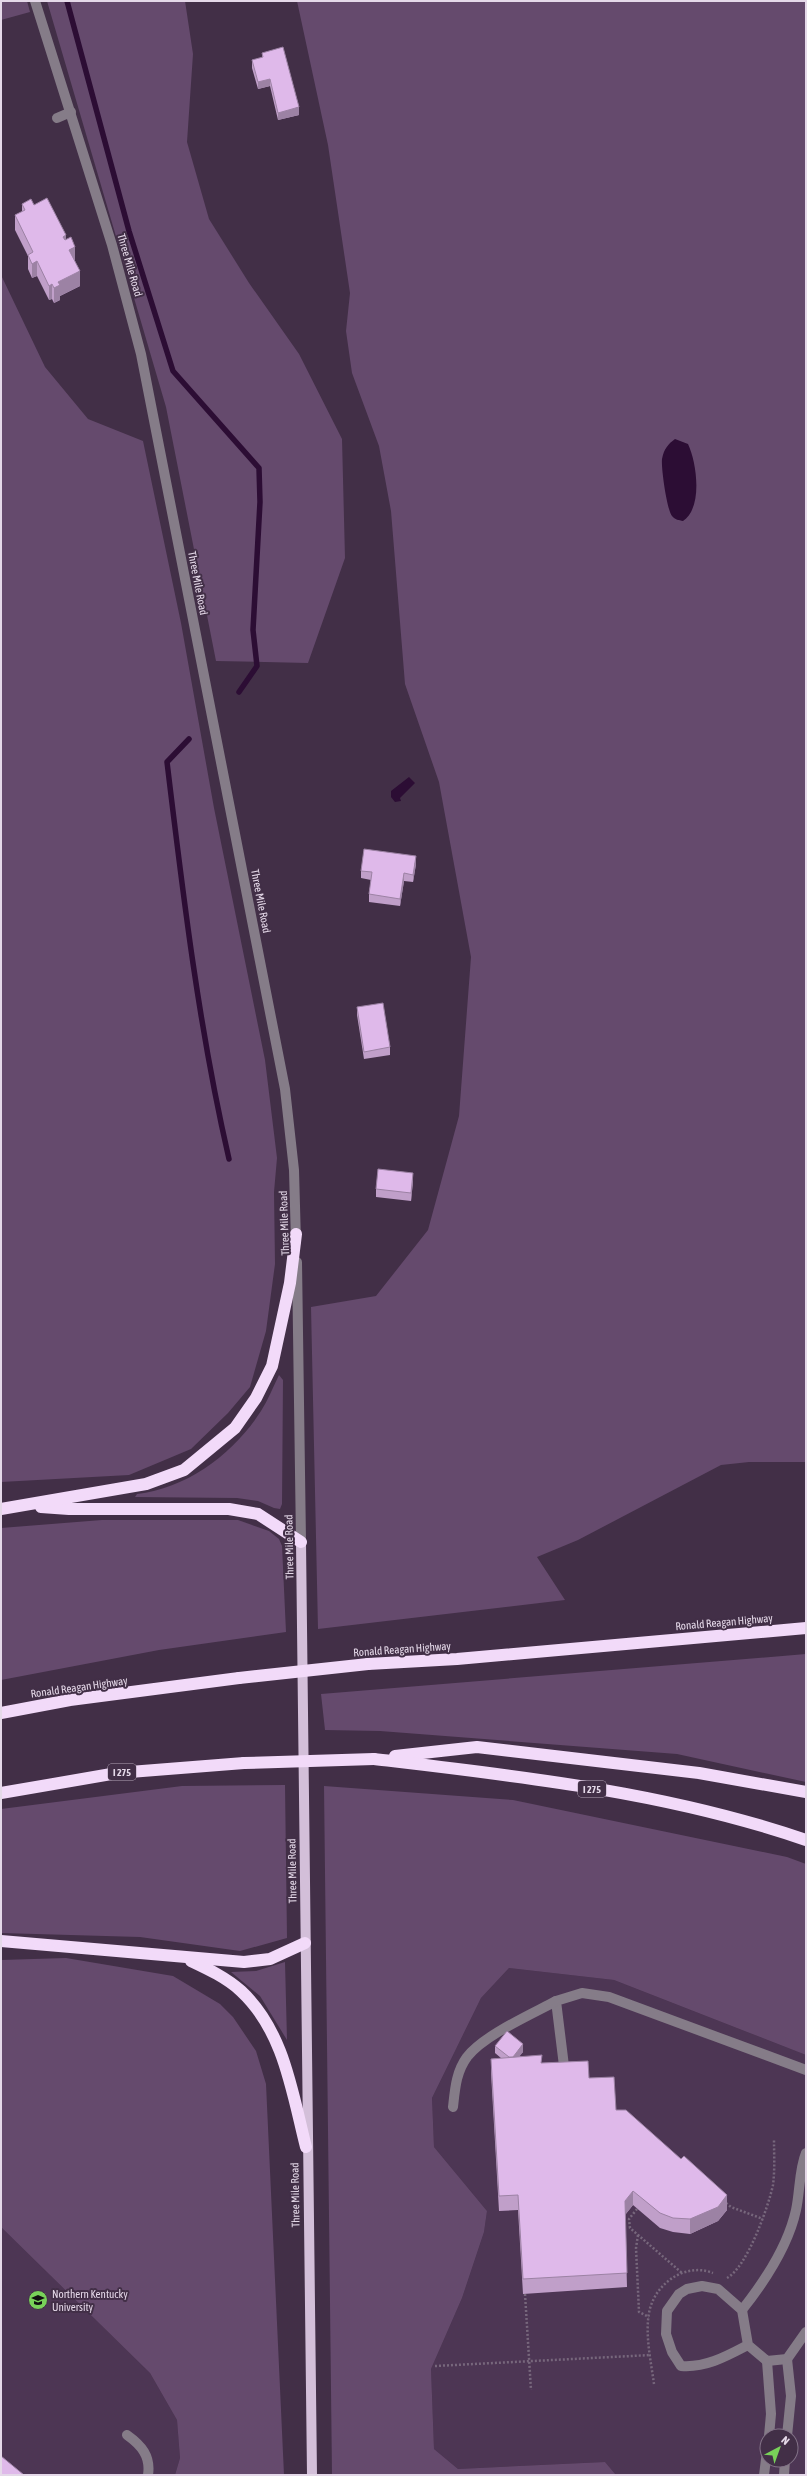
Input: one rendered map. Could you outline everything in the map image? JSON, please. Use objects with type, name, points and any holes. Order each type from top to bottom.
[{"type":"highway","points":[[1,1509],[146,1484],[184,1470],[235,1428],[256,1398],[272,1366],[290,1283],[296,1234]]},
{"type":"highway","points":[[26,1505],[69,1509],[229,1510],[258,1514],[302,1542]]},
{"type":"highway","points":[[759,1632],[806,1622]]},
{"type":"highway","name":"Ronald Reagan Highway","points":[[1,1713],[70,1700],[239,1678],[368,1664],[479,1657],[806,1628]]},
{"type":"highway","points":[[374,1759],[477,1747],[699,1773],[806,1792]]},
{"type":"highway","name":"I 275","points":[[1,1793],[117,1773],[244,1763],[374,1759],[538,1778],[670,1804],[806,1840]]},
{"type":"highway","points":[[1,1941],[244,1962],[270,1959],[305,1943]]},
{"type":"highway","points":[[187,1958],[226,1979],[240,1990],[257,2008],[272,2032],[282,2056],[306,2147]]},
{"type":"main road","name":"Three Mile Road","points":[[302,1542],[306,2147],[312,2475]]},
{"type":"street","name":"Three Mile Road","points":[[35,1],[114,252],[141,354],[285,1089],[294,1170],[302,1542]]},
{"type":"street","points":[[57,118],[71,112]]},
{"type":"street","points":[[453,2107],[456,2083],[468,2056],[504,2029],[556,2001],[582,1993],[609,1997],[806,2070]]},
{"type":"street","points":[[556,2001],[565,2076]]},
{"type":"street","points":[[742,2310],[764,2283],[784,2243],[796,2212],[806,2152]]},
{"type":"street","points":[[748,2345],[711,2362],[695,2367],[681,2366],[672,2352],[666,2334],[668,2311],[672,2302],[687,2289],[702,2286],[718,2289],[742,2310],[748,2345],[767,2362],[771,2414],[769,2428]]},
{"type":"street","points":[[788,2428],[790,2396],[787,2359],[806,2332]]},
{"type":"street","points":[[767,2362],[787,2359]]},
{"type":"street","points":[[127,2435],[145,2452],[149,2461],[148,2475]]},
{"type":"path","points":[[654,2384],[649,2317],[654,2301],[664,2284],[674,2275],[707,2270],[728,2278],[743,2260],[763,2219],[773,2185],[774,2139]]},
{"type":"path","points":[[724,2202],[731,2207],[763,2219]]},
{"type":"path","points":[[637,2209],[629,2219],[630,2228],[683,2273]]},
{"type":"path","points":[[638,2234],[636,2248],[639,2312],[649,2317]]},
{"type":"path","points":[[525,2294],[531,2390]]},
{"type":"path","points":[[435,2366],[651,2355]]},
{"type":"shaded area","points":[[1,1],[27,1],[30,12],[1,20]]},
{"type":"shaded area","points":[[47,1],[185,1],[193,54],[187,142],[209,219],[249,283],[299,354],[342,439],[345,558],[308,663],[216,661],[166,407]]},
{"type":"shaded area","points":[[297,1],[806,1],[806,1462],[749,1462],[721,1465],[578,1540],[537,1557],[565,1600],[318,1629],[311,1307],[376,1296],[428,1230],[459,1116],[471,957],[439,782],[405,684],[391,511],[379,446],[352,373],[346,331],[350,293],[328,145]]},
{"type":"shaded area","points":[[1,275],[45,367],[88,419],[143,441],[181,623],[214,808],[265,1060],[277,1158],[274,1192],[275,1264],[266,1331],[250,1387],[228,1413],[191,1449],[129,1475],[1,1482]]},
{"type":"shaded area","points":[[675,439],[688,444],[696,473],[696,496],[689,515],[683,521],[674,518],[670,512],[666,498],[662,471],[662,459],[664,452],[668,445]]},
{"type":"shaded area","points":[[409,777],[415,783],[400,798],[401,801],[395,802],[391,797],[391,791]]},
{"type":"shaded area","points":[[279,1375],[283,1380],[282,1504],[280,1509],[258,1501],[237,1498],[135,1497],[137,1494],[156,1490],[192,1476],[223,1454],[237,1441],[261,1411]]},
{"type":"shaded area","points":[[102,1520],[238,1520],[269,1531],[279,1539],[282,1546],[286,1632],[159,1650],[1,1680],[1,1528]]},
{"type":"shaded area","points":[[806,1654],[806,1782],[677,1754],[380,1731],[325,1730],[321,1694]]},
{"type":"shaded area","points":[[285,1785],[287,1938],[240,1951],[140,1937],[1,1933],[1,1809],[182,1786]]},
{"type":"shaded area","points":[[324,1786],[513,1800],[787,1857],[806,1864],[806,2055],[614,1980],[509,1968],[481,1998],[432,2098],[434,2147],[487,2211],[484,2232],[462,2298],[431,2369],[434,2449],[458,2469],[605,2462],[616,2475],[332,2475]]},
{"type":"shaded area","points":[[66,1958],[173,1976],[220,2004],[233,2017],[256,2051],[266,2084],[284,2475],[175,2475],[180,2458],[177,2420],[150,2373],[1,2227],[1,1960]]},
{"type":"shaded area","points":[[285,1962],[287,2040],[260,1996],[231,1972],[256,1971]]},
{"type":"shaded area","points":[[509,1968],[614,1980],[806,2055],[806,2475],[616,2475],[605,2462],[458,2469],[434,2449],[431,2369],[462,2298],[484,2232],[487,2211],[434,2147],[432,2098],[481,1998]]},
{"type":"shaded area","name":"Northern Kentucky University","points":[[1,2227],[150,2373],[177,2420],[180,2458],[175,2475],[1,2475]]},
{"type":"building","points":[[283,47],[299,107],[278,113],[270,79],[258,82],[252,60],[263,57],[262,53]]},
{"type":"building","points":[[47,198],[66,235],[63,237],[65,240],[71,237],[75,247],[69,250],[80,271],[58,282],[60,285],[54,288],[52,284],[49,286],[37,261],[32,264],[28,255],[33,252],[15,215],[25,210],[22,204],[31,199],[34,205]]},
{"type":"building","points":[[364,849],[416,856],[413,875],[404,873],[400,899],[369,894],[372,872],[361,871]]},
{"type":"building","points":[[383,1003],[390,1047],[364,1052],[357,1007]]},
{"type":"building","points":[[378,1169],[413,1173],[411,1193],[376,1189]]},
{"type":"building","points":[[507,2031],[523,2044],[513,2057],[509,2057],[495,2046]]},
{"type":"building","points":[[542,2055],[541,2063],[588,2061],[589,2078],[614,2077],[616,2110],[626,2110],[681,2159],[684,2156],[727,2195],[718,2207],[690,2219],[673,2218],[660,2213],[633,2191],[625,2201],[627,2273],[523,2279],[518,2195],[499,2196],[491,2059]]},
{"type":"building","points":[[1,2456],[24,2475],[1,2475]]},
{"type":"waterway","points":[[67,1],[129,231],[173,371],[259,468],[260,502],[253,630],[257,666],[239,692]]},
{"type":"waterway","points":[[189,739],[167,762],[200,1011],[218,1110],[229,1159]]},
{"type":"place","name":"Northern Kentucky University","points":[[38,2300]]}]
